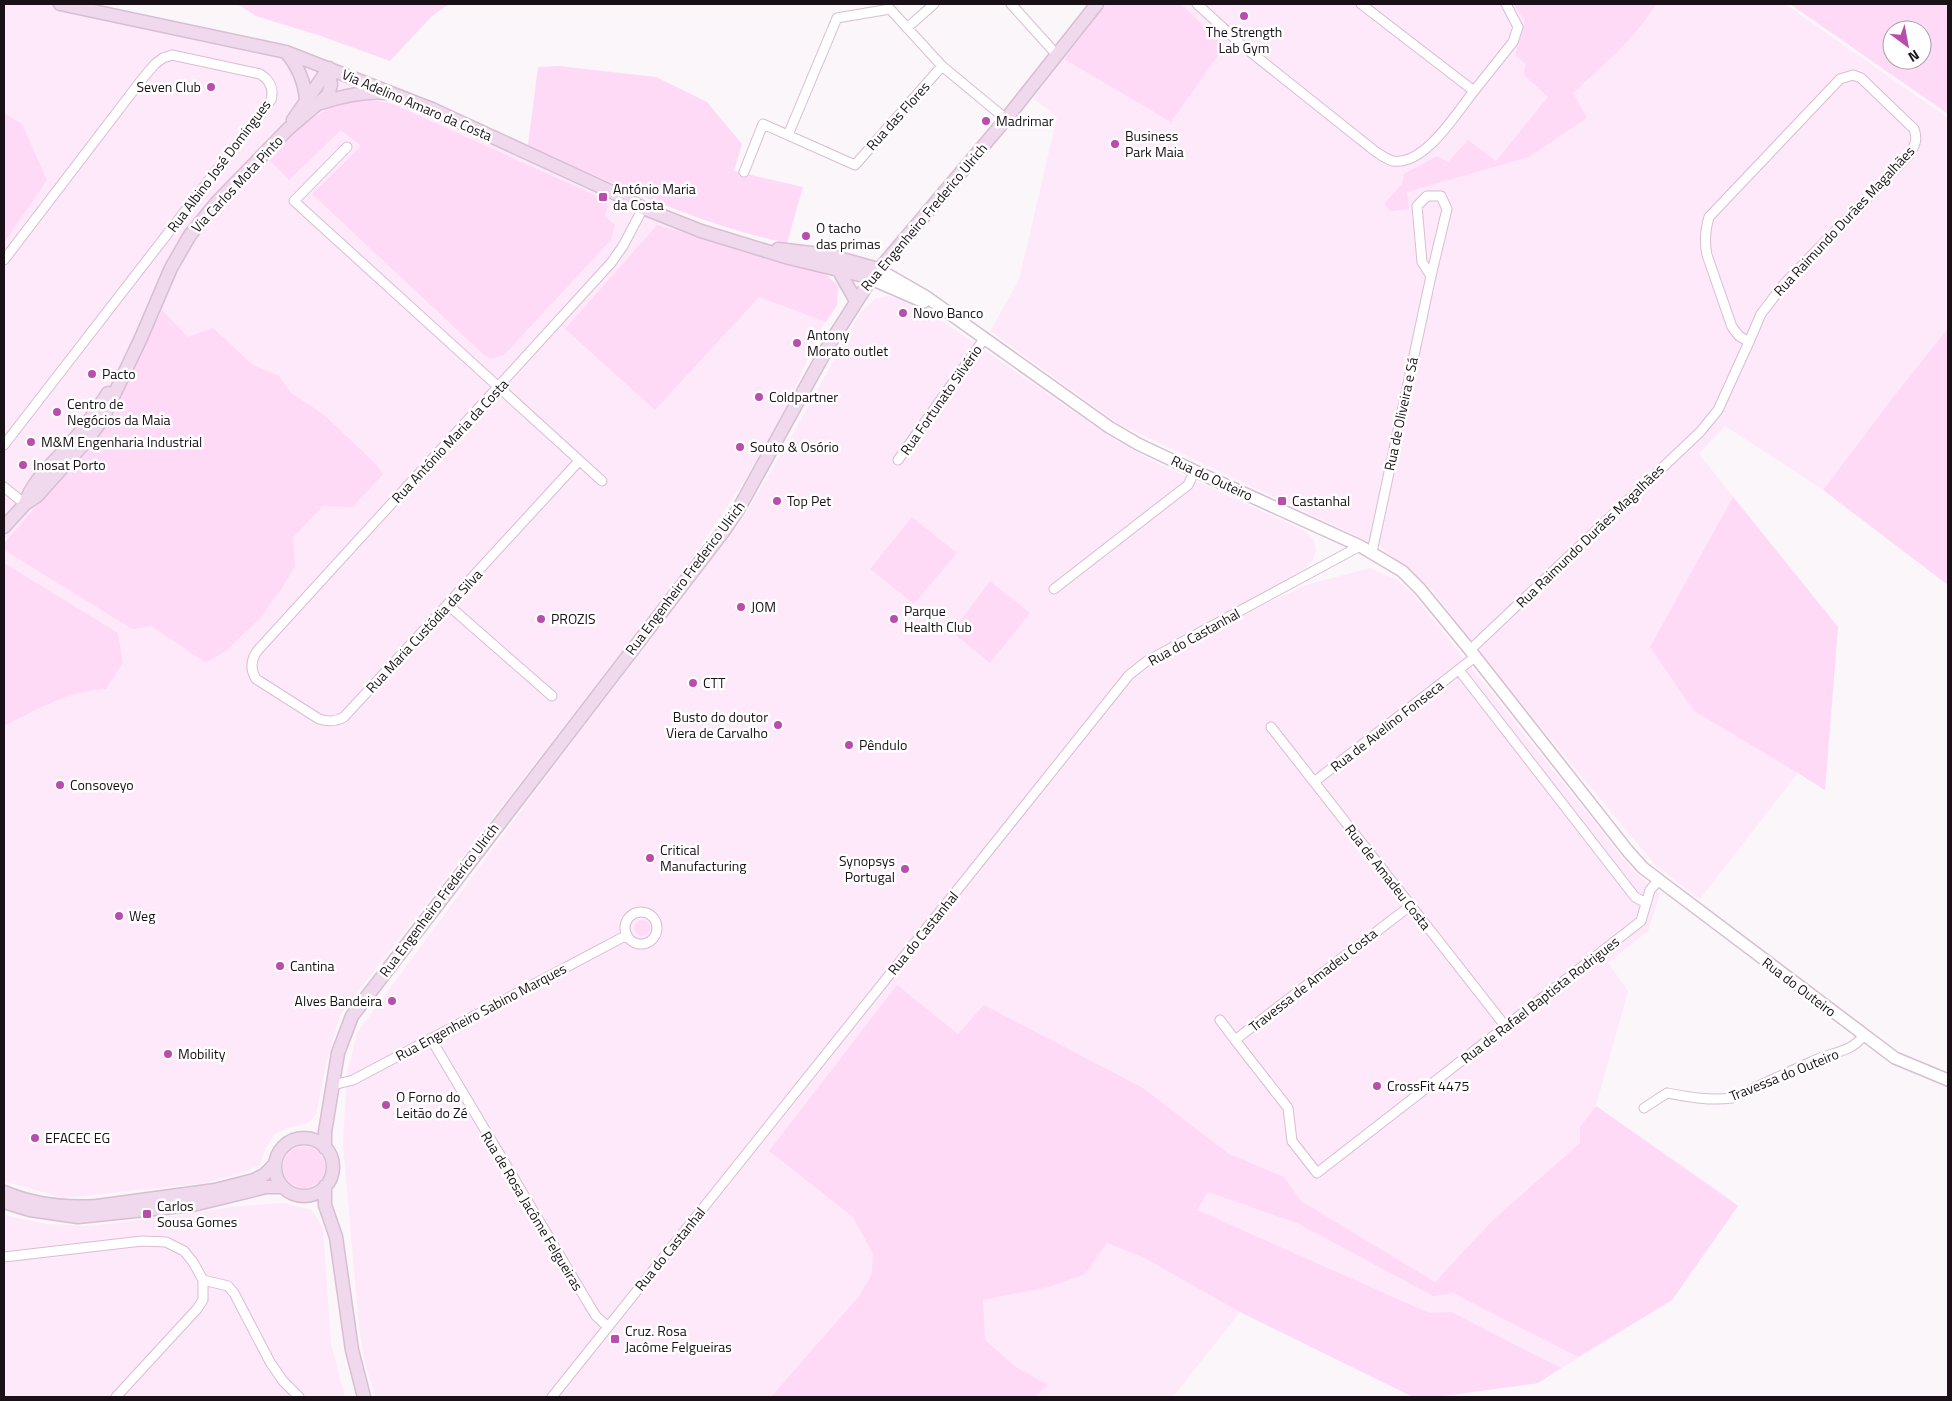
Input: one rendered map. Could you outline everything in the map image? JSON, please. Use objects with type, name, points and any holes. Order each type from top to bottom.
[{"type":"main road","name":"Via Adelino Amaro da Costa","points":[[60,4],[286,52],[397,94],[466,124],[643,208],[701,231],[839,271],[864,276],[874,274]]},
{"type":"main road","name":"Rua Engenheiro Frederico Ulrich","points":[[325,1148],[325,1132],[338,1053],[352,1016],[728,524],[756,478],[830,343],[874,274],[1006,119],[1097,4]]},
{"type":"main road","points":[[286,52],[296,64],[304,84],[306,98]]},
{"type":"main road","name":"Via Carlos Mota Pinto","points":[[288,129],[306,98],[329,68]]},
{"type":"main road","name":"Via Carlos Mota Pinto","points":[[4,527],[25,504],[29,491],[72,442],[122,376],[141,338],[171,268],[190,235],[217,202],[288,129],[328,95],[331,85],[329,68]]},
{"type":"main road","name":"Via Carlos Mota Pinto","points":[[319,104],[348,95],[375,92],[397,94]]},
{"type":"main road","name":"Via Adelino Amaro da Costa","points":[[760,248],[828,255],[874,274]]},
{"type":"main road","points":[[839,271],[856,301]]},
{"type":"main road","name":"Rua Engenheiro Frederico Ulrich","points":[[296,1140],[315,1131],[329,1112]]},
{"type":"main road","points":[[4,1192],[40,1204],[79,1207],[215,1190],[259,1178],[271,1170],[282,1148],[296,1140],[305,1138],[313,1140],[325,1148],[332,1160],[333,1170],[325,1186],[318,1193],[308,1196],[299,1196],[283,1188],[266,1187],[193,1206],[78,1217],[30,1210],[4,1202]]},
{"type":"main road","points":[[275,1164],[278,1181],[283,1188]]},
{"type":"main road","points":[[325,1186],[325,1205],[336,1237],[352,1350],[364,1397]]},
{"type":"main road","points":[[308,1196],[322,1207],[328,1215]]},
{"type":"street","points":[[907,28],[934,4]]},
{"type":"street","points":[[1011,4],[1057,55]]},
{"type":"street","points":[[1197,4],[1258,58],[1376,152],[1393,161],[1407,160],[1424,151],[1440,136],[1513,42],[1518,26],[1506,4]]},
{"type":"street","points":[[1361,4],[1474,90]]},
{"type":"street","points":[[744,172],[763,124],[788,135],[837,18],[890,9],[942,66],[1006,119]]},
{"type":"street","name":"Rua Albino José Domingues","points":[[4,260],[143,78],[163,58],[172,55],[260,74],[270,82],[273,95],[271,100],[4,445]]},
{"type":"street","name":"Rua das Flores","points":[[788,135],[854,165],[942,66]]},
{"type":"street","name":"Rua Raimundo Durães Magalhães","points":[[1472,654],[1710,421],[1727,392],[1749,342],[1761,314],[1784,284],[1909,155],[1917,138],[1914,129],[1861,78],[1853,75],[1840,79],[1709,217],[1705,231],[1707,254],[1732,327],[1739,336],[1749,342]]},
{"type":"street","points":[[347,147],[294,201],[602,481]]},
{"type":"street","name":"Rua de Oliveira e Sá","points":[[1372,552],[1447,209],[1441,196],[1427,196],[1417,206],[1422,262],[1431,276]]},
{"type":"street","name":"Rua António Maria da Costa","points":[[252,668],[252,661],[258,650],[611,264],[643,208]]},
{"type":"street","name":"Rua do Outeiro","points":[[874,274],[926,296],[938,307],[1109,427],[1138,444],[1360,546],[1402,571],[1472,654],[1643,868],[1863,1036],[1895,1058],[1948,1080]]},
{"type":"street","name":"Rua Fortunato Silvério","points":[[898,460],[984,339]]},
{"type":"street","name":"Rua Maria Custódia da Silva","points":[[252,668],[256,679],[319,719],[336,721],[344,718],[580,461]]},
{"type":"street","points":[[1054,589],[1188,485],[1196,471]]},
{"type":"street","points":[[4,487],[25,504]]},
{"type":"street","name":"Rua do Castanhal","points":[[552,1397],[1129,675],[1147,661],[1360,546]]},
{"type":"street","points":[[448,605],[552,696]]},
{"type":"street","points":[[1472,654],[1459,670],[1636,897],[1646,903],[1650,890],[1658,880]]},
{"type":"street","name":"Rua de Avelino Fonseca","points":[[1314,782],[1459,670]]},
{"type":"street","name":"Rua de Amadeu Costa","points":[[1271,727],[1506,1027]]},
{"type":"street","name":"Rua de Rafael Baptista Rodrigues","points":[[1235,1040],[1288,1108],[1292,1141],[1317,1173],[1641,921],[1646,903]]},
{"type":"street","name":"Travessa de Amadeu Costa","points":[[1220,1020],[1235,1040],[1410,906]]},
{"type":"street","name":"Rua Engenheiro Sabino Marques","points":[[333,1085],[353,1080],[627,935]]},
{"type":"street","name":"Travessa do Outeiro","points":[[1644,1108],[1667,1093],[1702,1099],[1718,1100],[1732,1098],[1815,1060],[1841,1053],[1858,1043],[1863,1036]]},
{"type":"street","name":"Rua de Rosa Jacôme Felgueiras","points":[[431,1039],[596,1316],[608,1326]]},
{"type":"street","points":[[4,1257],[142,1241],[166,1242],[184,1251],[193,1262],[203,1280],[203,1300],[197,1309],[116,1397]]},
{"type":"street","points":[[203,1280],[228,1286],[234,1293],[270,1362],[299,1397]]},
{"type":"shaded area","points":[[4,4],[76,4],[270,47],[422,107],[528,145],[764,254],[842,284],[780,421],[744,481],[684,571],[340,1015],[326,1064],[316,1115],[306,1124],[290,1127],[275,1134],[265,1149],[260,1165],[242,1173],[205,1183],[63,1198],[4,1181],[4,543],[8,539],[4,537]]},
{"type":"shaded area","points":[[237,4],[449,4],[432,16],[390,61],[321,36],[256,16]]},
{"type":"shaded area","points":[[1106,4],[1785,4],[1948,118],[1948,328],[1823,490],[1725,426],[1699,454],[1838,627],[1825,790],[1798,773],[1700,899],[1656,866],[1490,666],[1432,590],[1382,548],[1117,423],[990,331],[1019,280],[1057,117],[1033,98]]},
{"type":"shaded area","points":[[1106,4],[1181,4],[1225,46],[1171,122],[1064,59]]},
{"type":"shaded area","points":[[1513,4],[1656,4],[1648,17],[1628,40],[1573,93],[1587,118],[1529,157],[1407,192],[1409,209],[1391,211],[1384,204],[1402,184],[1404,174],[1437,156],[1448,162],[1468,140],[1496,161],[1548,97],[1523,74],[1526,64],[1515,55],[1525,21]]},
{"type":"shaded area","points":[[1790,4],[1948,4],[1948,114],[1885,70],[1932,70],[1932,20],[1882,20],[1882,68]]},
{"type":"shaded area","points":[[559,66],[656,77],[707,102],[742,144],[734,171],[803,187],[787,243],[753,235],[687,214],[623,188],[528,145],[538,67]]},
{"type":"shaded area","points":[[378,101],[393,104],[608,201],[605,216],[615,225],[611,240],[504,355],[492,359],[484,355],[312,194],[361,146],[341,130],[289,180],[268,159],[305,124],[326,110],[350,102]]},
{"type":"shaded area","points":[[4,113],[22,124],[47,180],[4,243]]},
{"type":"shaded area","points":[[657,225],[826,274],[838,287],[837,305],[826,322],[759,297],[655,410],[565,329]]},
{"type":"shaded area","points":[[888,296],[907,301],[932,314],[1110,437],[1159,464],[1305,531],[1314,540],[1316,550],[1313,560],[1305,568],[1153,657],[1306,585],[1370,568],[1397,580],[1412,593],[1633,871],[1660,894],[1648,931],[1608,963],[1628,991],[1596,1106],[1738,1206],[1672,1300],[1538,1383],[1436,1397],[1413,1397],[1240,1312],[1173,1397],[376,1397],[365,1364],[359,1327],[343,1144],[347,1074],[357,1033],[552,769],[744,517],[860,313],[874,299]]},
{"type":"shaded area","points":[[162,310],[188,337],[213,328],[253,365],[279,376],[291,393],[323,414],[376,464],[383,474],[353,507],[323,506],[293,537],[295,566],[282,588],[260,618],[227,650],[206,663],[151,626],[132,629],[4,550],[4,543],[104,430]]},
{"type":"shaded area","points":[[1948,328],[1948,585],[1823,490]]},
{"type":"shaded area","points":[[1733,497],[1838,627],[1825,790],[1694,711],[1650,647]]},
{"type":"shaded area","points":[[912,517],[957,553],[914,604],[870,569]]},
{"type":"shaded area","points":[[4,563],[118,633],[123,663],[106,689],[92,690],[66,697],[4,726]]},
{"type":"shaded area","points":[[990,581],[1030,613],[990,663],[952,632]]},
{"type":"shaded area","points":[[642,920],[648,922],[650,928],[648,934],[642,936],[636,934],[634,928],[636,922]]},
{"type":"shaded area","points":[[897,985],[958,1034],[984,1005],[1143,1088],[1229,1154],[1284,1177],[1301,1201],[1435,1282],[1493,1220],[1580,1143],[1580,1127],[1596,1106],[1738,1206],[1672,1300],[1578,1357],[1453,1293],[1433,1296],[1297,1223],[1208,1192],[1197,1210],[1429,1313],[1451,1312],[1561,1368],[1538,1383],[1436,1397],[1413,1397],[1240,1312],[1143,1257],[1107,1243],[1085,1274],[1049,1287],[983,1300],[985,1340],[1016,1367],[1048,1385],[1035,1397],[771,1397],[860,1295],[872,1273],[873,1254],[853,1217],[769,1151]]},
{"type":"shaded area","points":[[304,1146],[319,1152],[325,1167],[319,1182],[304,1188],[289,1182],[283,1167],[289,1152]]},
{"type":"shaded area","points":[[284,1203],[312,1210],[323,1228],[331,1344],[345,1397],[4,1397],[4,1214],[47,1224],[88,1226],[182,1215],[230,1207]]},
{"type":"place","name":"The Strength Lab Gym","points":[[1244,16]]},
{"type":"place","name":"Seven Club","points":[[211,87]]},
{"type":"place","name":"Madrimar","points":[[986,121]]},
{"type":"place","name":"Business Park Maia","points":[[1115,144]]},
{"type":"place","name":"António Maria da Costa","points":[[603,197]]},
{"type":"place","name":"O tacho das primas","points":[[806,236]]},
{"type":"place","name":"Novo Banco","points":[[903,313]]},
{"type":"place","name":"Antony Morato outlet","points":[[797,343]]},
{"type":"place","name":"Pacto","points":[[92,374]]},
{"type":"place","name":"Coldpartner","points":[[759,397]]},
{"type":"place","name":"Centro de Negócios da Maia","points":[[57,412]]},
{"type":"place","name":"M&M Engenharia Industrial","points":[[31,442]]},
{"type":"place","name":"Souto & Osório","points":[[740,447]]},
{"type":"place","name":"Inosat Porto","points":[[23,465]]},
{"type":"place","name":"Top Pet","points":[[777,501]]},
{"type":"place","name":"Castanhal","points":[[1282,501]]},
{"type":"place","name":"JOM","points":[[741,607]]},
{"type":"place","name":"PROZIS","points":[[541,619]]},
{"type":"place","name":"Parque Health Club","points":[[894,619]]},
{"type":"place","name":"CTT","points":[[693,683]]},
{"type":"place","name":"Busto do doutor Viera de Carvalho","points":[[778,725]]},
{"type":"place","name":"Pêndulo","points":[[849,745]]},
{"type":"place","name":"Consoveyo","points":[[60,785]]},
{"type":"place","name":"Critical Manufacturing","points":[[650,858]]},
{"type":"place","name":"Synopsys Portugal","points":[[905,869]]},
{"type":"place","name":"Weg","points":[[119,916]]},
{"type":"place","name":"Cantina","points":[[280,966]]},
{"type":"place","name":"Alves Bandeira","points":[[392,1001]]},
{"type":"place","name":"Mobility","points":[[168,1054]]},
{"type":"place","name":"CrossFit 4475","points":[[1377,1086]]},
{"type":"place","name":"O Forno do Leitão do Zé","points":[[386,1105]]},
{"type":"place","name":"EFACEC EG","points":[[35,1138]]},
{"type":"place","name":"Carlos Sousa Gomes","points":[[147,1214]]},
{"type":"place","name":"Cruz. Rosa Jacôme Felgueiras","points":[[615,1339]]}]
